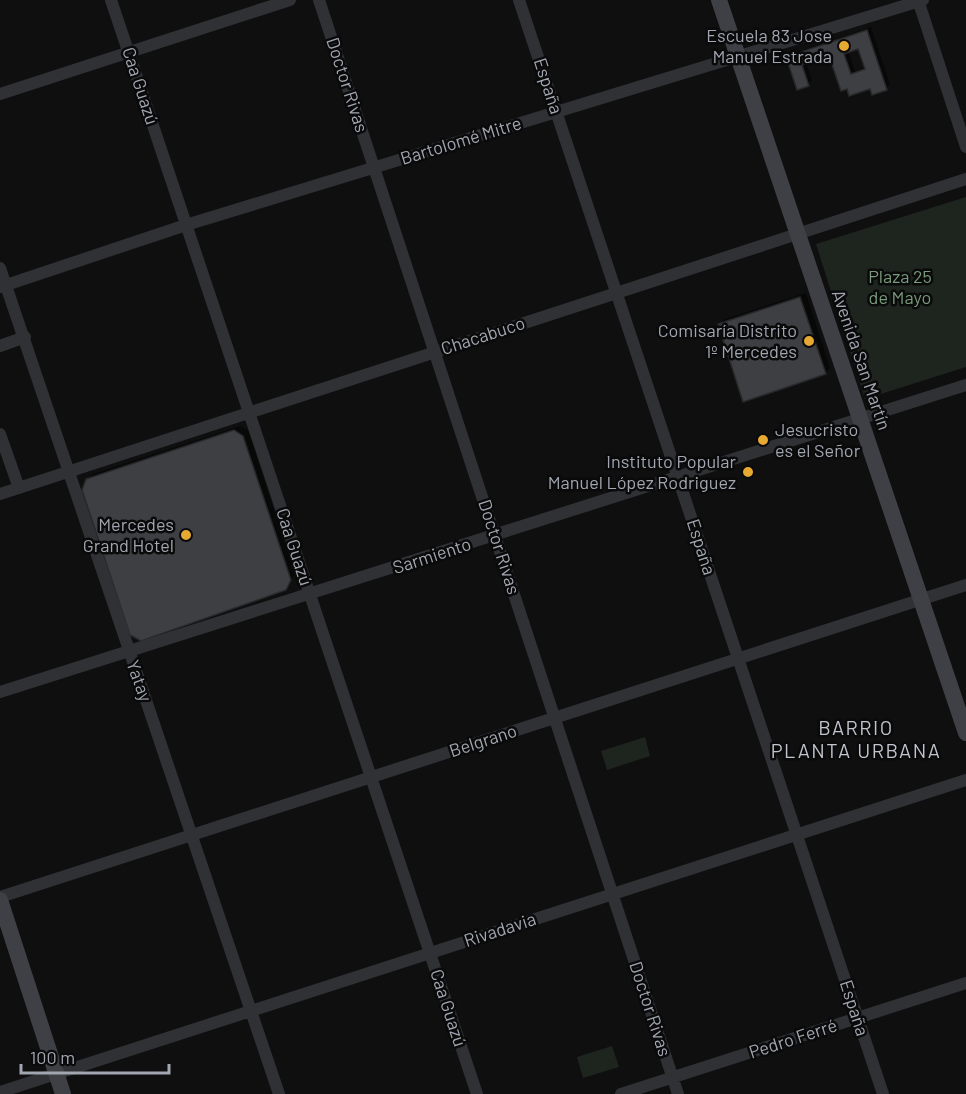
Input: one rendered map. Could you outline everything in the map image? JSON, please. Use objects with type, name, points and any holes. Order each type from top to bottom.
[{"type":"street","name":"Caa Guazú","points":[[111,0],[477,1094]]},
{"type":"street","points":[[0,94],[290,0]]},
{"type":"street","name":"Doctor Rivas","points":[[319,0],[678,1094]]},
{"type":"street","name":"España","points":[[519,0],[883,1094]]},
{"type":"street","name":"Avenida San Martín","points":[[719,0],[966,733]]},
{"type":"street","points":[[920,0],[966,147]]},
{"type":"street","name":"Bartolomé Mitre","points":[[3,286],[186,225],[920,0]]},
{"type":"street","name":"Chacabuco","points":[[0,494],[966,179]]},
{"type":"street","name":"Yatay","points":[[0,268],[3,286],[26,337],[68,473],[128,652],[194,835],[279,1094]]},
{"type":"street","points":[[0,346],[26,337]]},
{"type":"street","name":"Sarmiento","points":[[0,692],[966,385]]},
{"type":"street","points":[[0,434],[19,488]]},
{"type":"street","name":"Belgrano","points":[[0,898],[966,585]]},
{"type":"street","name":"Rivadavia","points":[[0,1092],[966,780]]},
{"type":"street","points":[[0,898],[63,1094]]},
{"type":"street","name":"Pedro Ferré","points":[[621,1094],[966,983]]},
{"type":"green space","name":"Plaza 25 de Mayo","points":[[966,197],[966,367],[865,399],[816,244]]},
{"type":"green space","points":[[645,737],[650,756],[607,770],[601,751]]},
{"type":"green space","points":[[612,1046],[619,1067],[583,1078],[577,1057]]},
{"type":"building","points":[[867,30],[887,90],[872,95],[870,89],[849,96],[847,89],[841,91],[829,56],[802,65],[809,86],[797,90],[786,57]],"holes":[[[858,49],[865,69],[851,74],[844,54]]]},
{"type":"building","points":[[800,297],[826,374],[743,402],[718,324]]},
{"type":"building","name":"Mercedes Grand Hotel","points":[[234,430],[243,436],[291,580],[286,590],[141,641],[130,635],[82,490],[86,479]]},
{"type":"place","name":"Escuela 83 Jose Manuel Estrada","points":[[844,46]]},
{"type":"place","name":"Comisaría Distrito 1º Mercedes","points":[[809,341]]},
{"type":"place","name":"Jesucristo es el Señor","points":[[763,440]]},
{"type":"place","name":"Instituto Popular Manuel López Rodriguez","points":[[748,472]]},
{"type":"place","name":"Mercedes Grand Hotel","points":[[186,535]]},
{"type":"district","name":"BARRIO PLANTA URBANA","points":[[856,740]]}]
